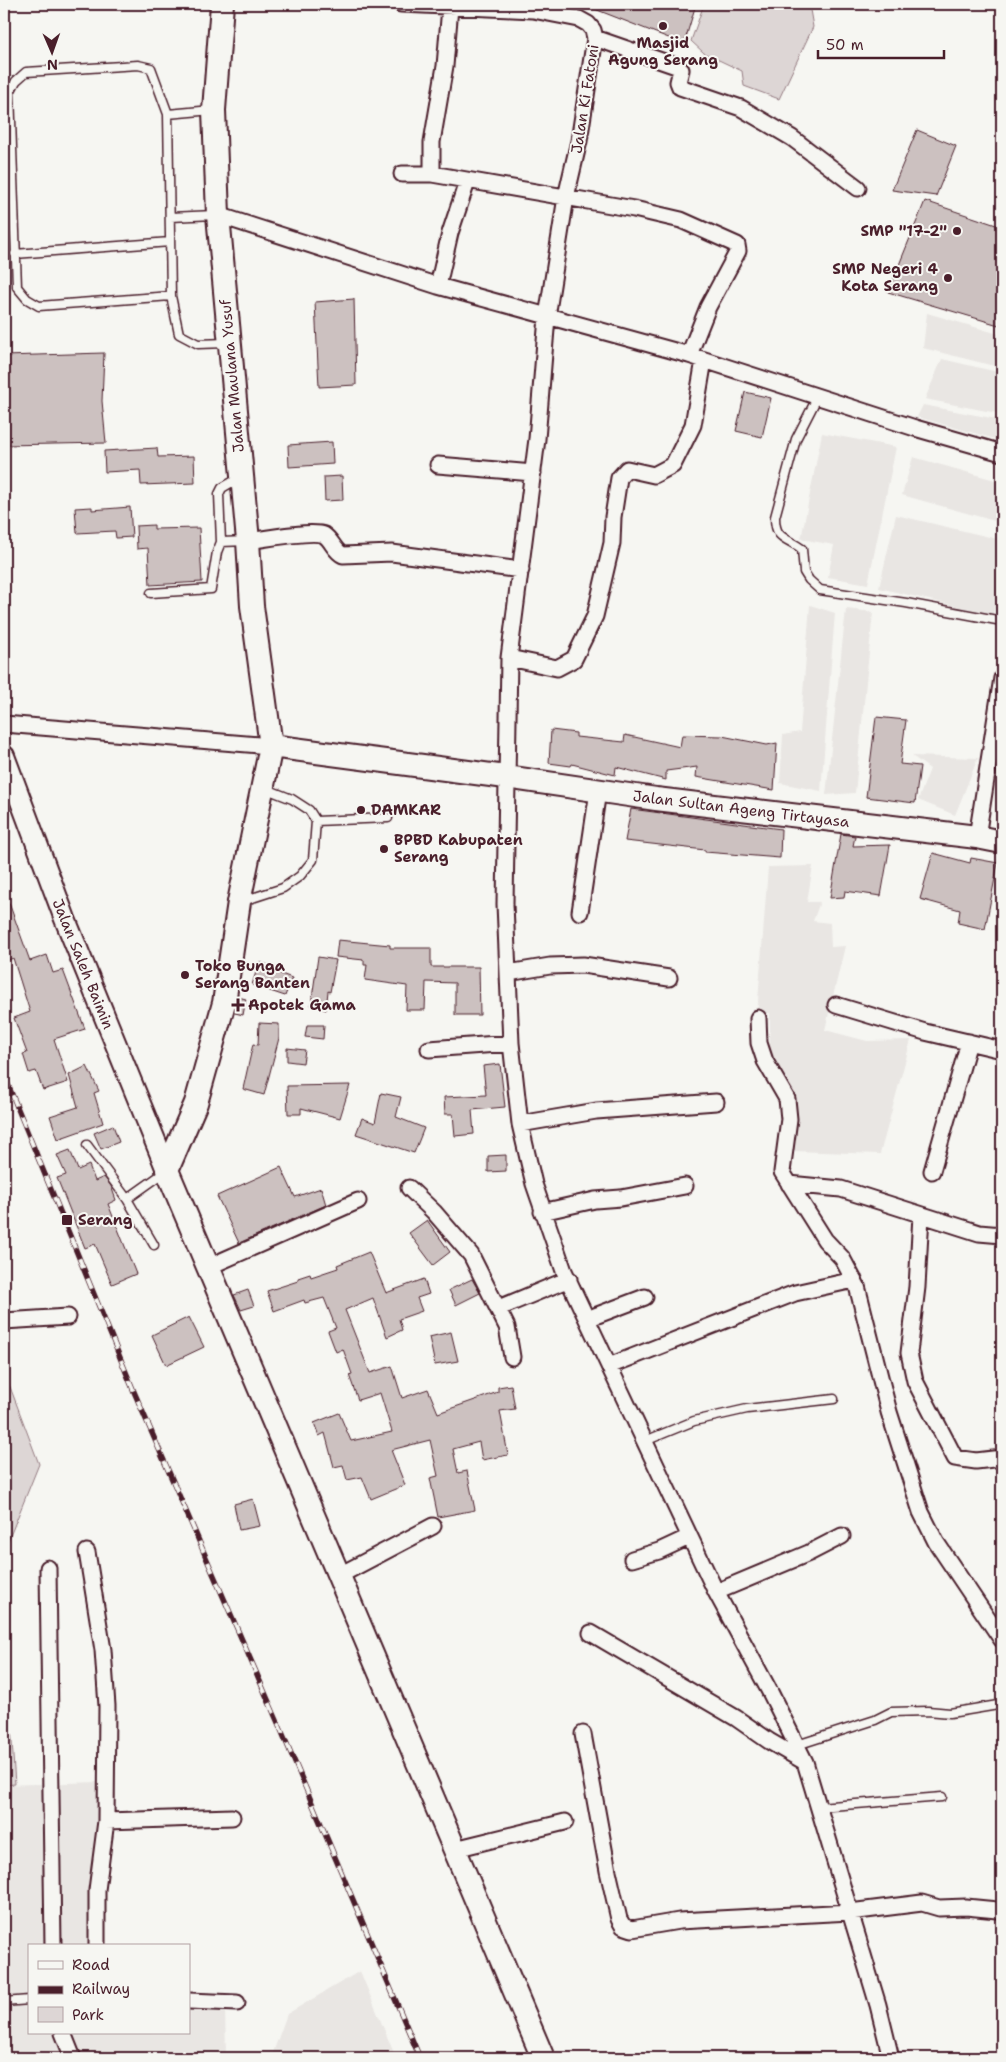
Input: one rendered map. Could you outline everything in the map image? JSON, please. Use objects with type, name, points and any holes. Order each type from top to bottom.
[{"type":"main road","name":"Jalan Maulana Yusuf","points":[[167,1170],[196,1104],[224,1003],[239,902],[271,746],[252,606],[248,541],[218,215],[214,110],[222,4]]},
{"type":"main road","name":"Jalan Sultan Ageng Tirtayasa","points":[[271,746],[598,791],[816,819],[978,837],[1002,842]]},
{"type":"main road","points":[[167,1170],[543,2058]]},
{"type":"street","name":"Jalan Ki Fatoni","points":[[401,4],[533,10],[578,19],[588,24],[593,30],[595,38],[579,141],[566,197],[547,317],[533,473],[509,658],[505,904],[512,1043],[520,1124],[542,1212],[569,1279],[689,1537],[805,1762],[878,2005],[891,2058]]},
{"type":"street","points":[[432,174],[432,142],[445,66],[450,7]]},
{"type":"street","points":[[595,38],[676,66],[681,70],[678,82],[680,87],[741,108],[792,138],[858,188]]},
{"type":"street","points":[[402,174],[432,174],[467,182],[634,209],[681,220],[737,245],[738,251],[708,307],[689,355]]},
{"type":"street","points":[[438,286],[450,233],[467,182]]},
{"type":"street","points":[[218,215],[438,286],[689,355],[915,428],[1002,453]]},
{"type":"street","points":[[509,658],[557,668],[574,659],[596,616],[602,592],[612,543],[618,478],[627,469],[654,476],[673,465],[693,425],[704,360]]},
{"type":"street","points":[[438,465],[533,473]]},
{"type":"street","points":[[248,541],[316,533],[330,540],[342,555],[392,553],[521,570]]},
{"type":"street","points":[[978,837],[1002,678]]},
{"type":"street","points":[[4,724],[271,746]]},
{"type":"street","name":"Jalan Saleh Baimin","points":[[4,756],[65,919],[167,1170]]},
{"type":"street","points":[[580,912],[598,791]]},
{"type":"street","points":[[508,973],[550,966],[583,965],[669,978]]},
{"type":"street","points":[[836,1004],[925,1032],[1002,1050]]},
{"type":"street","points":[[758,1018],[759,1043],[765,1061],[787,1099],[789,1119],[782,1172],[825,1240],[842,1258],[854,1280],[867,1322],[889,1412],[920,1512],[936,1542],[1002,1640]]},
{"type":"street","points":[[932,1171],[969,1042]]},
{"type":"street","points":[[429,1049],[512,1043]]},
{"type":"street","points":[[520,1124],[596,1111],[716,1102]]},
{"type":"street","points":[[789,1184],[841,1189],[979,1233],[1002,1235]]},
{"type":"street","points":[[542,1212],[595,1200],[621,1198],[684,1186]]},
{"type":"street","points":[[410,1188],[434,1212],[471,1255],[508,1327],[512,1357]]},
{"type":"street","points":[[208,1266],[358,1201]]},
{"type":"street","points":[[921,1215],[917,1287],[909,1352],[914,1381],[955,1458],[976,1461],[1002,1458]]},
{"type":"street","points":[[499,1308],[569,1279]]},
{"type":"street","points":[[609,1366],[795,1293],[854,1280]]},
{"type":"street","points":[[587,1319],[645,1297]]},
{"type":"street","points":[[4,1321],[68,1317]]},
{"type":"street","points":[[340,1575],[433,1526]]},
{"type":"street","points":[[716,1592],[808,1553],[842,1536]]},
{"type":"street","points":[[632,1559],[658,1551],[689,1537]]},
{"type":"street","points":[[87,1552],[100,1631],[106,1706],[106,1821],[97,1890],[97,1944]]},
{"type":"street","points":[[48,1568],[53,1944]]},
{"type":"street","points":[[591,1633],[666,1676],[805,1762]]},
{"type":"street","points":[[583,1734],[608,1871],[619,1919],[623,1926],[632,1929],[679,1920],[850,1912],[922,1903],[939,1908],[966,1907],[997,1910]]},
{"type":"street","points":[[106,1821],[232,1817]]},
{"type":"street","points":[[455,1849],[565,1822]]},
{"type":"street","points":[[190,2001],[237,2003]]},
{"type":"street","points":[[64,2034],[73,2058]]},
{"type":"lane","points":[[171,296],[39,306],[27,299],[16,287],[10,92],[16,81],[26,72],[138,65],[151,68],[168,114],[171,296],[179,334],[198,344],[229,343]]},
{"type":"lane","points":[[168,114],[214,110]]},
{"type":"lane","points":[[170,217],[218,215]]},
{"type":"lane","points":[[15,254],[170,242]]},
{"type":"lane","points":[[818,396],[796,439],[774,517],[775,527],[779,536],[802,549],[804,572],[809,580],[820,590],[906,603],[1002,621]]},
{"type":"lane","points":[[151,593],[211,589],[217,552],[221,542],[219,494],[222,488],[242,476]]},
{"type":"lane","points":[[221,542],[248,541]]},
{"type":"lane","points":[[239,902],[283,888],[300,876],[313,860],[316,821],[309,810],[292,799],[263,787]]},
{"type":"lane","points":[[316,821],[388,818]]},
{"type":"lane","points":[[87,1145],[127,1199],[154,1245]]},
{"type":"lane","points":[[127,1199],[167,1170]]},
{"type":"lane","points":[[645,1441],[694,1421],[747,1409],[834,1400]]},
{"type":"lane","points":[[796,1745],[875,1720],[891,1712],[928,1711],[950,1713],[998,1705]]},
{"type":"lane","points":[[818,1807],[942,1798]]},
{"type":"lane","points":[[4,2002],[28,2000]]},
{"type":"shaded area","points":[[927,313],[1002,335],[1002,368],[923,348]]},
{"type":"shaded area","points":[[942,359],[1002,373],[1002,414],[925,399]]},
{"type":"shaded area","points":[[923,405],[1002,420],[1002,441],[917,417]]},
{"type":"shaded area","points":[[822,433],[896,447],[868,584],[828,577],[834,545],[801,539]]},
{"type":"shaded area","points":[[913,457],[1002,482],[1002,523],[902,495]]},
{"type":"shaded area","points":[[896,515],[1002,540],[1002,575],[993,615],[879,588]]},
{"type":"shaded area","points":[[810,605],[835,613],[821,791],[780,783],[783,735],[800,732]]},
{"type":"shaded area","points":[[846,609],[873,612],[855,793],[826,795]]},
{"type":"shaded area","points":[[912,756],[978,758],[955,815],[918,800],[930,769]]},
{"type":"shaded area","points":[[813,866],[807,902],[820,902],[813,921],[830,923],[831,947],[845,946],[825,1030],[867,1041],[911,1040],[880,1154],[793,1151],[793,1098],[770,1053],[770,1013],[757,1015],[768,867]]},
{"type":"shaded area","points":[[99,1782],[93,1944],[28,1944],[28,2034],[190,2034],[190,2002],[225,2004],[226,2058],[4,2058],[4,1785]]},
{"type":"shaded area","points":[[360,1971],[396,2058],[271,2058],[287,2014]]},
{"type":"green space","points":[[704,4],[809,4],[813,27],[779,99],[744,86],[742,71],[704,53],[691,41]]},
{"type":"green space","points":[[4,1371],[39,1464],[4,1551]]},
{"type":"green space","points":[[4,1628],[15,1784],[4,1785]]},
{"type":"building","name":"Masjid Agung Serang","points":[[582,4],[696,4],[684,44]]},
{"type":"building","points":[[917,130],[956,146],[936,196],[892,190]]},
{"type":"building","name":"SMP Negeri 4 Kota Serang","points":[[925,201],[1002,227],[1002,326],[888,292]]},
{"type":"building","points":[[354,299],[356,385],[319,387],[315,302]]},
{"type":"building","points":[[104,353],[102,401],[106,443],[4,445],[4,356]]},
{"type":"building","points":[[745,392],[771,398],[762,437],[736,431]]},
{"type":"building","points":[[332,442],[333,464],[289,467],[288,445]]},
{"type":"building","points":[[157,448],[158,457],[194,456],[195,483],[141,485],[140,470],[105,472],[104,451]]},
{"type":"building","points":[[342,476],[343,500],[325,501],[324,477]]},
{"type":"building","points":[[92,507],[92,510],[130,507],[132,537],[116,538],[115,531],[77,533],[75,508]]},
{"type":"building","points":[[154,525],[154,529],[199,528],[202,582],[150,585],[148,548],[137,549],[136,526]]},
{"type":"building","points":[[876,717],[906,720],[900,764],[920,766],[915,803],[866,797]]},
{"type":"building","points":[[551,730],[576,733],[576,737],[624,742],[625,735],[680,747],[682,735],[722,736],[767,745],[777,743],[774,790],[696,777],[697,767],[666,771],[666,780],[616,767],[615,775],[572,764],[571,766],[549,763]]},
{"type":"building","points":[[631,809],[781,829],[780,858],[705,852],[705,850],[625,841]]},
{"type":"building","points":[[841,834],[855,836],[853,846],[890,845],[881,896],[845,891],[844,897],[830,898]]},
{"type":"building","points":[[933,853],[970,863],[971,858],[998,863],[985,929],[958,923],[960,910],[920,899]]},
{"type":"building","points":[[4,892],[30,961],[47,955],[53,973],[63,970],[85,1029],[54,1039],[68,1082],[43,1090],[36,1071],[29,1073],[23,1054],[27,1053],[14,1018],[30,1012],[13,958],[4,962]]},
{"type":"building","points":[[338,940],[390,945],[390,948],[431,948],[431,967],[479,967],[480,1015],[455,1015],[455,983],[426,982],[425,1010],[406,1010],[407,986],[365,980],[367,965],[364,965],[364,960],[336,957]]},
{"type":"building","points":[[318,957],[336,960],[330,992],[328,991],[326,1010],[311,1005]]},
{"type":"building","points":[[259,962],[278,968],[276,972],[292,978],[285,996],[252,985]]},
{"type":"building","points":[[238,997],[246,999],[243,1015],[235,1013]]},
{"type":"building","points":[[259,1023],[279,1024],[279,1038],[264,1095],[243,1089],[253,1044],[258,1045]]},
{"type":"building","points":[[307,1025],[324,1025],[323,1039],[305,1037]]},
{"type":"building","points":[[287,1048],[305,1050],[303,1063],[287,1061]]},
{"type":"building","points":[[500,1064],[505,1107],[472,1110],[474,1134],[455,1136],[453,1114],[445,1114],[444,1097],[486,1095],[483,1066]]},
{"type":"building","points":[[87,1066],[99,1091],[94,1093],[103,1123],[58,1139],[50,1116],[78,1107],[69,1075]]},
{"type":"building","points":[[350,1085],[340,1118],[301,1108],[301,1114],[288,1114],[287,1086]]},
{"type":"building","points":[[381,1093],[401,1097],[396,1117],[424,1128],[414,1153],[356,1134],[362,1118],[375,1123]]},
{"type":"building","points":[[113,1125],[119,1142],[101,1149],[94,1133]]},
{"type":"building","points":[[70,1150],[78,1170],[89,1165],[95,1181],[104,1177],[111,1186],[116,1200],[108,1204],[136,1274],[112,1284],[95,1244],[85,1248],[57,1178],[66,1175],[57,1155]]},
{"type":"building","points":[[506,1155],[506,1171],[488,1172],[488,1156]]},
{"type":"building","points":[[281,1167],[295,1197],[321,1188],[326,1205],[239,1243],[217,1196]]},
{"type":"building","points":[[427,1220],[450,1252],[433,1265],[409,1233]]},
{"type":"building","points":[[369,1252],[386,1293],[424,1279],[429,1294],[417,1298],[422,1311],[399,1319],[402,1330],[387,1337],[373,1298],[345,1310],[370,1373],[392,1366],[402,1398],[428,1389],[438,1413],[498,1392],[498,1387],[511,1385],[515,1409],[500,1411],[508,1455],[482,1460],[479,1442],[453,1449],[458,1473],[467,1471],[475,1510],[438,1517],[430,1478],[438,1476],[430,1440],[391,1450],[405,1485],[371,1499],[362,1477],[347,1480],[343,1465],[334,1467],[325,1433],[319,1436],[314,1423],[339,1413],[351,1441],[392,1432],[380,1393],[358,1400],[349,1375],[352,1374],[343,1349],[336,1352],[328,1331],[336,1328],[324,1298],[305,1303],[304,1300],[274,1311],[267,1291],[298,1281],[298,1278],[310,1274],[311,1277],[338,1268],[337,1265]]},
{"type":"building","points":[[472,1279],[480,1293],[456,1305],[449,1290]]},
{"type":"building","points":[[248,1290],[254,1306],[241,1310],[234,1295]]},
{"type":"building","points":[[189,1317],[204,1347],[166,1365],[152,1335]]},
{"type":"building","points":[[451,1332],[458,1361],[435,1365],[429,1337]]},
{"type":"building","points":[[253,1499],[260,1526],[239,1530],[234,1504]]},
{"type":"railway","points":[[4,1075],[135,1394],[279,1725],[420,2058]]},
{"type":"place","name":"Masjid Agung Serang","points":[[663,26]]},
{"type":"place","name":"SMP \"17-2\"","points":[[957,231]]},
{"type":"place","name":"SMP Negeri 4 Kota Serang","points":[[948,278]]},
{"type":"place","name":"DAMKAR","points":[[361,810]]},
{"type":"place","name":"BPBD Kabupaten Serang","points":[[384,849]]},
{"type":"place","name":"Toko Bunga Serang Banten","points":[[185,975]]},
{"type":"place","name":"Apotek Gama","points":[[238,1005]]},
{"type":"place","name":"Serang","points":[[67,1220]]}]
